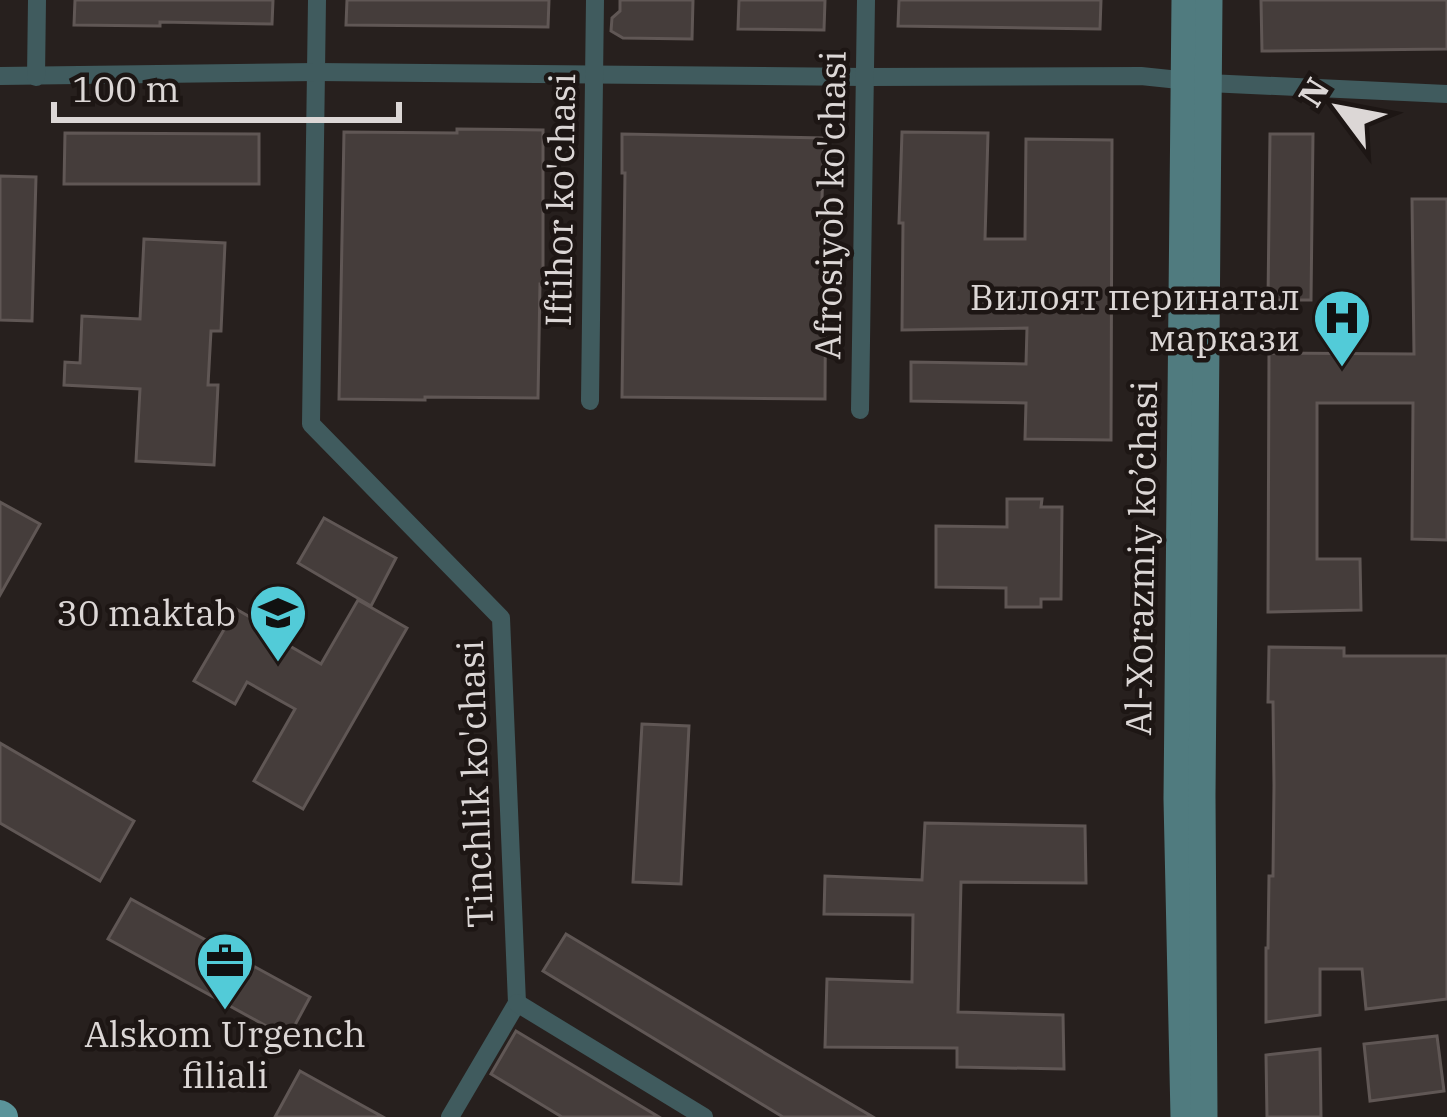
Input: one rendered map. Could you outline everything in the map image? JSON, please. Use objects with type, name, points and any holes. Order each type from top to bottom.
[{"type":"main road","name":"Al-Xorazmiy ko’chasi","points":[[1185,0],[1196,81],[1204,1117]]},
{"type":"main road","name":"Al-Xorazmiy ko’chasi","points":[[1184,1117],[1177,799],[1196,81],[1209,0]]},
{"type":"street","points":[[36,77],[37,0]]},
{"type":"street","points":[[316,72],[317,0]]},
{"type":"street","name":"Iftihor ko'chasi","points":[[590,401],[595,0]]},
{"type":"street","name":"Afrosiyob ko'chasi","points":[[860,410],[866,0]]},
{"type":"street","points":[[0,76],[316,72],[1141,76],[1447,94]]},
{"type":"street","name":"Tinchlik ko'chasi","points":[[316,72],[311,424],[501,618],[517,1003]]},
{"type":"street","points":[[450,1117],[517,1003],[704,1117]]},
{"type":"building","points":[[75,0],[273,0],[272,24],[74,25]]},
{"type":"building","points":[[347,0],[549,0],[548,27],[346,25]]},
{"type":"building","points":[[620,0],[693,0],[692,39],[623,38],[611,31]]},
{"type":"building","points":[[739,0],[825,0],[824,30],[738,29]]},
{"type":"building","points":[[899,0],[1101,0],[1100,29],[898,26]]},
{"type":"building","points":[[1261,0],[1447,0],[1447,49],[1262,51]]},
{"type":"building","points":[[457,129],[543,130],[538,398],[339,399],[344,132],[457,133]]},
{"type":"building","points":[[902,132],[988,133],[985,239],[1025,239],[1026,139],[1112,140],[1111,440],[1025,439],[1026,403],[911,401],[911,362],[1026,364],[1027,328],[902,330]]},
{"type":"building","points":[[65,133],[259,134],[259,184],[64,184]]},
{"type":"building","points":[[622,134],[824,138],[825,399],[622,397]]},
{"type":"building","points":[[1270,134],[1313,134],[1311,300],[1268,300]]},
{"type":"building","points":[[0,176],[36,177],[32,321],[0,320]]},
{"type":"building","points":[[1412,199],[1447,199],[1447,540],[1412,539],[1413,403],[1317,403],[1317,559],[1360,559],[1361,610],[1268,612],[1269,353],[1414,354]]},
{"type":"building","points":[[144,239],[225,243],[221,331],[211,331],[208,385],[218,385],[214,465],[136,461],[140,389],[64,385],[65,362],[80,363],[82,316],[140,319]]},
{"type":"building","points":[[1007,499],[1042,499],[1041,507],[1062,507],[1061,599],[1041,599],[1041,607],[1006,607],[1006,588],[936,587],[936,526],[1007,527]]},
{"type":"building","points":[[0,502],[40,524],[0,595]]},
{"type":"building","points":[[324,518],[396,558],[371,606],[298,563]]},
{"type":"building","points":[[358,600],[407,628],[303,809],[254,781],[295,709],[247,682],[235,704],[194,681],[236,609],[321,664]]},
{"type":"building","points":[[1269,647],[1344,648],[1344,656],[1447,656],[1447,999],[1366,1009],[1362,969],[1320,969],[1320,1015],[1266,1022],[1274,785]]},
{"type":"building","points":[[642,724],[689,726],[681,884],[633,882]]},
{"type":"building","points":[[0,743],[134,821],[100,881],[0,823]]},
{"type":"building","points":[[925,823],[1085,826],[1086,883],[961,882],[958,1012],[1063,1015],[1064,1069],[957,1067],[957,1048],[825,1047],[827,979],[912,982],[913,915],[824,914],[825,876],[922,880]]},
{"type":"building","points":[[131,899],[310,997],[288,1038],[108,939]]},
{"type":"building","points":[[566,934],[873,1117],[783,1117],[543,971]]},
{"type":"building","points":[[516,1031],[659,1117],[562,1117],[491,1074]]},
{"type":"building","points":[[1437,1036],[1444,1091],[1370,1101],[1364,1044]]},
{"type":"building","points":[[1320,1049],[1321,1117],[1267,1117],[1266,1055]]},
{"type":"building","points":[[300,1071],[383,1117],[275,1117]]},
{"type":"place","name":"Вилоят перинатал маркази","points":[[1342,369]]},
{"type":"place","name":"30 maktab","points":[[278,664]]},
{"type":"place","name":"Alskom Urgench filiali","points":[[225,1012]]}]
